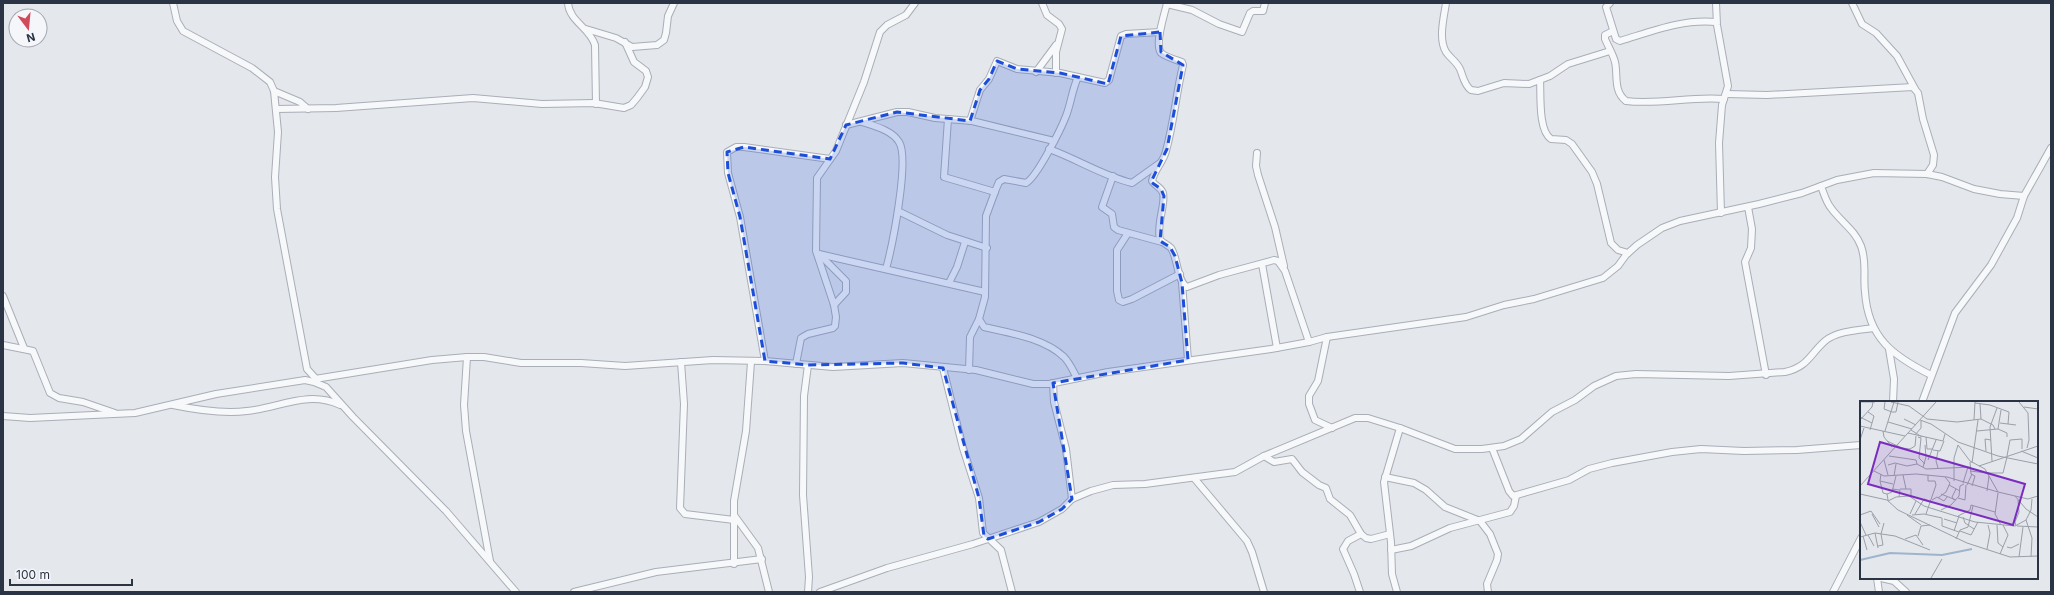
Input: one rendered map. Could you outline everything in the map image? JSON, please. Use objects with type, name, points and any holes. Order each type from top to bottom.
[{"type":"street","points":[[173,3],[177,21],[184,31],[252,68],[270,82],[274,91],[278,132],[275,177],[277,209],[307,369],[315,379],[326,387],[446,511],[516,592]]},
{"type":"street","points":[[568,3],[570,13],[586,29],[596,45],[596,104]]},
{"type":"street","points":[[586,29],[626,42],[634,47],[657,45],[662,43],[666,33],[668,16],[674,3]]},
{"type":"street","points":[[796,364],[798,343],[803,335],[835,326],[836,317],[834,305],[817,252],[817,178],[836,151],[864,82],[880,32],[887,25],[906,15],[915,3]]},
{"type":"street","points":[[1036,72],[1058,42],[1062,33],[1061,27],[1047,15],[1042,3]]},
{"type":"street","points":[[1162,242],[1159,232],[1160,216],[1164,196],[1161,189],[1152,181],[1165,155],[1173,124],[1177,88],[1183,65],[1182,62],[1161,52],[1159,47],[1160,32],[1167,4],[1192,10],[1219,24],[1242,32],[1250,13],[1253,11],[1263,10],[1265,3]]},
{"type":"street","points":[[1446,3],[1443,20],[1443,43],[1446,52],[1456,63],[1469,89],[1478,91],[1504,83],[1518,84],[1540,80],[1568,64],[1610,51]]},
{"type":"street","points":[[1610,3],[1606,7],[1613,31],[1616,38],[1620,41],[1657,28],[1679,23],[1716,22]]},
{"type":"street","points":[[1716,3],[1716,22],[1728,86],[1725,97],[1718,157],[1722,213]]},
{"type":"street","points":[[1852,3],[1862,24],[1876,33],[1897,56],[1918,93],[1923,119],[1934,155],[1933,165],[1927,174]]},
{"type":"street","points":[[1613,31],[1605,36],[1615,61],[1616,81],[1619,92],[1626,101],[1664,102],[1725,97],[1914,88]]},
{"type":"street","points":[[970,121],[980,90],[989,79],[996,61],[1036,72],[1056,73],[1106,83],[1109,80],[1121,36],[1126,34],[1160,32]]},
{"type":"street","points":[[276,109],[308,109],[474,98],[542,104],[596,104],[624,108],[631,105],[645,87],[647,74],[634,62],[626,42]]},
{"type":"street","points":[[1056,73],[1056,52],[1058,42]]},
{"type":"street","points":[[969,370],[970,337],[979,319],[985,292],[987,248],[986,216],[999,182],[1004,179],[1028,182],[1036,174],[1066,117],[1073,88],[1078,77]]},
{"type":"street","points":[[1540,80],[1541,113],[1545,133],[1551,139],[1566,140],[1572,144],[1582,158],[1597,184],[1611,243],[1618,250],[1628,253]]},
{"type":"street","points":[[274,91],[300,102],[308,109]]},
{"type":"street","points":[[846,125],[897,112],[948,120],[970,121],[1054,140]]},
{"type":"street","points":[[948,120],[944,177],[995,192]]},
{"type":"street","points":[[862,122],[893,136],[902,148],[902,187],[886,269]]},
{"type":"street","points":[[765,361],[740,217],[728,173],[727,152],[736,147],[744,147],[830,159]]},
{"type":"street","points":[[1922,401],[1956,313],[1991,265],[2017,218],[2024,196],[2051,148]]},
{"type":"street","points":[[1049,149],[1112,176],[1134,183],[1146,172],[1160,163]]},
{"type":"street","points":[[1257,153],[1257,170],[1276,226],[1285,271],[1309,342]]},
{"type":"street","points":[[315,379],[432,360],[484,357],[521,363],[581,363],[624,366],[681,362],[765,361],[808,365],[856,366],[903,363],[988,372],[1033,384],[1053,383],[1188,360],[1277,348],[1327,337],[1466,317],[1504,305],[1534,299],[1603,278],[1618,266],[1628,253],[1662,228],[1691,218],[1722,213],[1802,193],[1837,180],[1874,173],[1927,174],[1942,177],[1974,189],[2000,194],[2024,196]]},
{"type":"street","points":[[1112,176],[1102,207],[1112,214],[1115,228],[1162,242],[1171,249],[1182,283],[1188,360]]},
{"type":"street","points":[[1821,186],[1830,207],[1850,228],[1860,244],[1865,256],[1864,292],[1873,328],[1889,349],[1900,359],[1931,375]]},
{"type":"street","points":[[1748,207],[1752,230],[1751,248],[1746,262],[1766,375]]},
{"type":"street","points":[[898,211],[965,242],[987,248]]},
{"type":"street","points":[[1128,233],[1116,250],[1116,291],[1119,300],[1123,302],[1132,299],[1180,274]]},
{"type":"street","points":[[949,283],[957,267],[965,242]]},
{"type":"street","points":[[817,252],[985,292]]},
{"type":"street","points":[[817,252],[846,281],[846,292],[834,305]]},
{"type":"street","points":[[1182,283],[1184,286],[1190,287],[1219,275],[1276,260],[1285,271]]},
{"type":"street","points":[[1262,264],[1277,348]]},
{"type":"street","points":[[3,296],[24,348]]},
{"type":"street","points":[[979,319],[984,327],[1039,342],[1054,349],[1070,365],[1077,378]]},
{"type":"street","points":[[820,592],[887,568],[988,539],[1039,522],[1062,509],[1072,499],[1084,493],[1113,485],[1145,484],[1234,472],[1264,456],[1351,420],[1368,418],[1400,428],[1455,449],[1466,450],[1492,448],[1521,439],[1552,412],[1575,400],[1594,386],[1616,376],[1636,374],[1729,376],[1766,375],[1791,371],[1810,359],[1826,340],[1834,336],[1873,328]]},
{"type":"street","points":[[1327,337],[1318,380],[1309,396],[1309,404],[1315,420],[1332,428]]},
{"type":"street","points":[[3,345],[30,349],[35,353],[50,393],[59,398],[83,402],[119,414]]},
{"type":"street","points":[[1889,349],[1894,379],[1893,401]]},
{"type":"street","points":[[467,357],[464,405],[466,431],[490,562]]},
{"type":"street","points":[[681,362],[684,404],[680,508],[685,514],[734,517],[755,543],[762,560],[770,592]]},
{"type":"street","points":[[734,564],[734,501],[746,431],[751,362]]},
{"type":"street","points":[[808,365],[804,396],[803,495],[809,578],[808,592]]},
{"type":"street","points":[[943,368],[963,448],[979,498],[981,528],[988,539],[999,547],[1003,554],[1012,592]]},
{"type":"street","points":[[3,416],[30,418],[136,413],[216,394],[305,380],[326,387]]},
{"type":"street","points":[[1053,383],[1054,402],[1066,449],[1072,499]]},
{"type":"street","points":[[169,405],[196,410],[244,411],[275,406],[295,399],[308,399],[326,400],[344,406]]},
{"type":"street","points":[[1397,592],[1392,574],[1390,534],[1384,491],[1385,477],[1400,428]]},
{"type":"street","points":[[1492,448],[1509,490],[1511,494],[1516,496],[1568,480],[1596,467],[1672,452],[1700,449],[1744,451],[1797,450],[1860,445]]},
{"type":"street","points":[[1264,456],[1274,462],[1292,459],[1302,472],[1318,485],[1326,488],[1332,501],[1355,521],[1361,534],[1371,539],[1390,534]]},
{"type":"street","points":[[1385,477],[1414,483],[1426,490],[1445,507],[1480,521],[1490,534],[1498,554],[1486,584],[1488,592]]},
{"type":"street","points":[[1194,478],[1247,541],[1252,552],[1264,592]]},
{"type":"street","points":[[1391,550],[1411,546],[1434,534],[1510,512],[1514,506],[1516,496]]},
{"type":"street","points":[[1360,592],[1343,549],[1348,541],[1361,534]]},
{"type":"street","points":[[1833,592],[1860,540]]},
{"type":"street","points":[[574,592],[656,572],[762,560]]},
{"type":"street","points":[[1877,579],[1879,592]]},
{"type":"street","points":[[1885,579],[1894,581],[1906,592]]},
{"type":"highlighted area","points":[[1160,32],[1161,52],[1183,65],[1167,149],[1151,182],[1161,189],[1164,196],[1160,241],[1170,247],[1175,256],[1182,283],[1188,360],[1053,383],[1072,499],[1062,509],[1039,522],[988,539],[984,536],[979,498],[943,368],[903,363],[808,365],[765,361],[740,217],[728,173],[727,152],[744,147],[830,159],[846,125],[897,112],[970,121],[980,90],[989,79],[997,61],[1017,69],[1060,73],[1108,84],[1121,36]]}]
